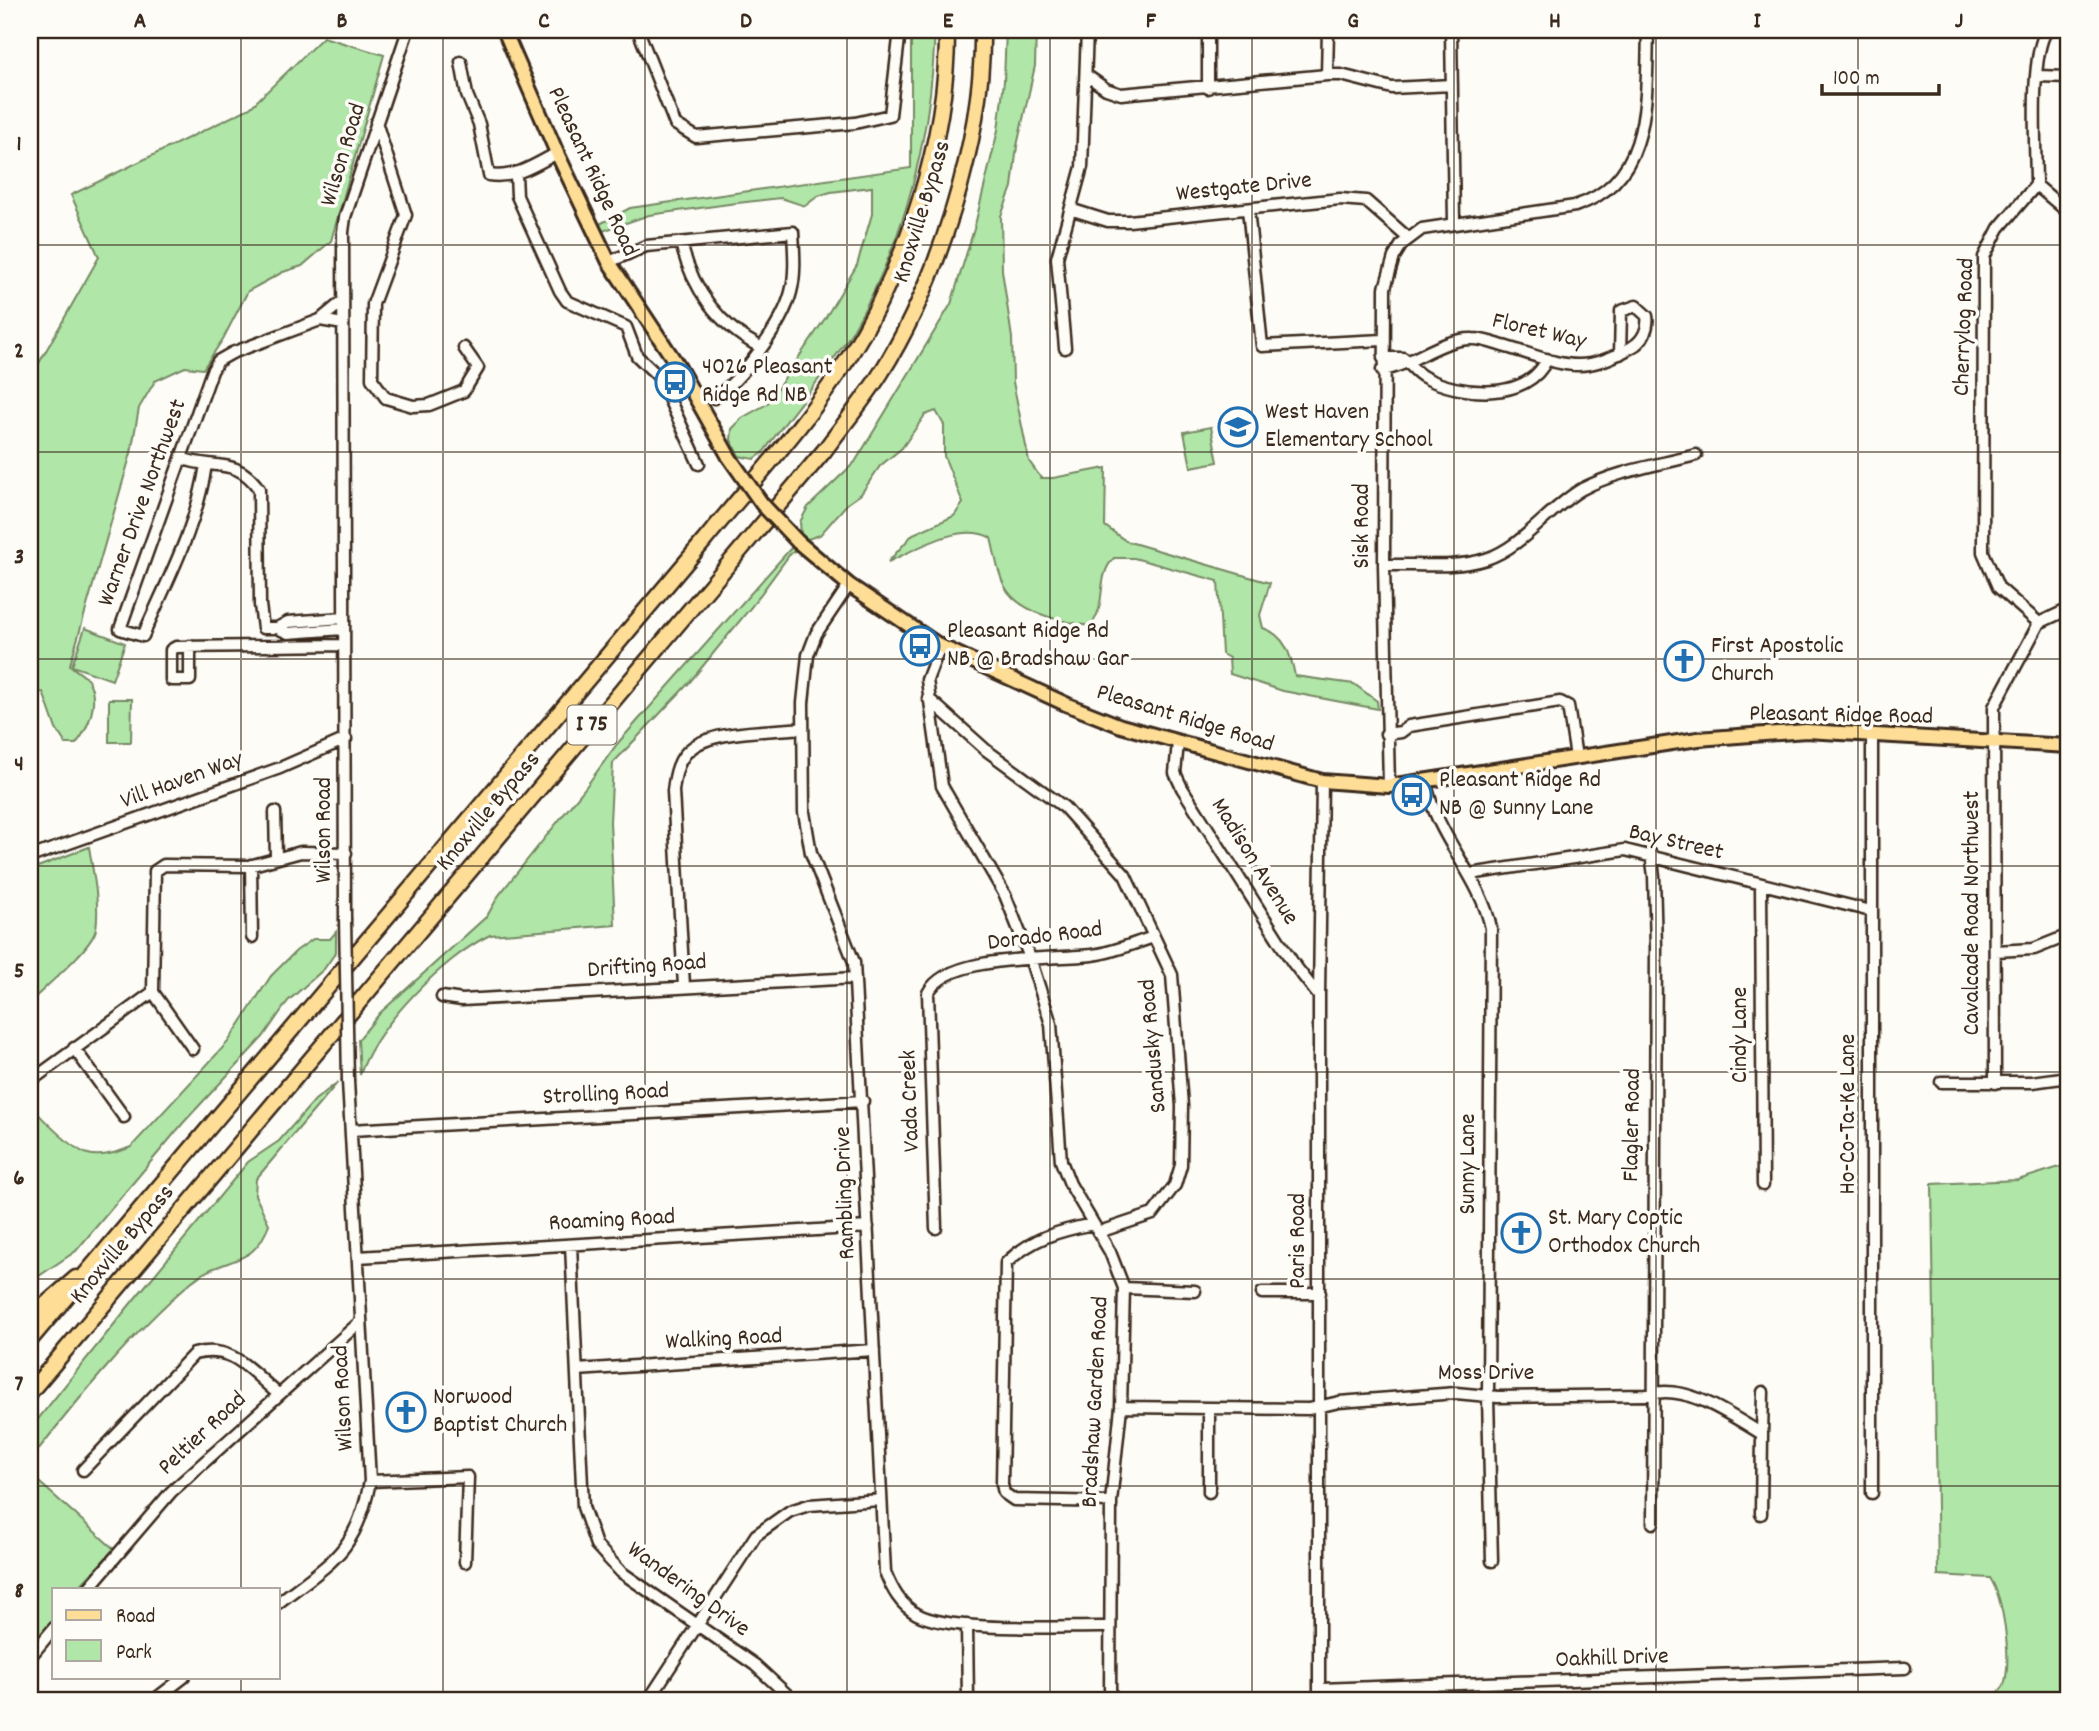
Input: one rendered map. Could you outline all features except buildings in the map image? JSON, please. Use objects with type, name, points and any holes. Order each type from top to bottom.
[{"type":"highway","name":"Knoxville Bypass","points":[[30,1340],[704,541],[798,426],[849,358],[886,290],[916,210],[937,128],[947,30]]},
{"type":"highway","name":"Knoxville Bypass","points":[[30,1392],[824,451],[880,373],[923,296],[952,214],[971,131],[982,30]]},
{"type":"highway","points":[[30,1318],[62,1287],[92,1267]]},
{"type":"main road","name":"Pleasant Ridge Road","points":[[504,30],[557,153],[609,262],[678,366],[729,457],[762,504],[797,542],[849,584],[940,646],[1068,705],[1121,726],[1178,743],[1322,780],[1389,786],[1746,734],[1806,732],[2069,746]]},
{"type":"street","name":"Wilson Road","points":[[280,1601],[351,1543],[364,1514],[370,1481],[348,1081],[343,624],[345,216],[408,30]]},
{"type":"street","points":[[638,30],[675,124],[696,137],[855,123],[890,116],[900,30]]},
{"type":"street","points":[[1065,348],[1057,258],[1073,210],[1082,167],[1087,30]]},
{"type":"street","points":[[1208,30],[1208,88]]},
{"type":"street","points":[[1327,75],[1328,30]]},
{"type":"street","points":[[1451,30],[1454,222]]},
{"type":"street","points":[[1407,237],[1422,229],[1454,222],[1557,209],[1591,201],[1615,180],[1636,148],[1644,129],[1648,30]]},
{"type":"street","points":[[2047,30],[2043,37],[2036,76],[2036,184],[2069,213]]},
{"type":"street","points":[[461,62],[467,95],[479,124],[489,175],[503,177],[516,174],[557,153]]},
{"type":"street","points":[[1086,75],[1106,89],[1121,94],[1327,75],[1341,75],[1392,88],[1452,85]]},
{"type":"street","points":[[2036,76],[2069,76]]},
{"type":"street","points":[[376,121],[406,215],[373,304],[372,379],[386,398],[413,406],[429,405],[464,391],[475,376],[478,368],[464,348]]},
{"type":"street","points":[[516,174],[517,196],[526,220],[567,301],[626,327],[637,356],[659,377],[699,464]]},
{"type":"street","name":"Cherrylog Road","points":[[2036,184],[1999,228],[1984,257],[1983,552],[1998,587],[2039,623]]},
{"type":"street","name":"Westgate Drive","points":[[1073,210],[1108,221],[1129,222],[1340,199],[1366,201],[1407,237]]},
{"type":"street","points":[[1248,209],[1262,346],[1383,340]]},
{"type":"street","points":[[609,262],[646,246],[793,232],[791,294],[760,347],[737,379],[714,398]]},
{"type":"street","name":"Sisk Road","points":[[1389,786],[1386,734],[1382,370],[1388,272],[1407,237]]},
{"type":"street","points":[[681,243],[688,270],[714,312],[745,339],[760,347]]},
{"type":"street","points":[[320,320],[343,301]]},
{"type":"street","name":"Floret Way","points":[[1382,370],[1402,367],[1459,341],[1473,339],[1574,367],[1595,366],[1620,354],[1636,344],[1646,331],[1647,316],[1636,306],[1621,311],[1620,354]]},
{"type":"street","points":[[320,320],[343,324]]},
{"type":"street","name":"Warner Drive Northwest","points":[[206,464],[203,485],[182,547],[143,636],[120,629],[218,361],[232,353],[320,320]]},
{"type":"street","points":[[1383,358],[1403,358],[1422,376],[1468,393],[1529,382],[1541,373],[1547,359]]},
{"type":"street","points":[[659,377],[678,366]]},
{"type":"street","points":[[1384,565],[1466,563],[1488,559],[1583,489],[1612,477],[1696,456]]},
{"type":"street","points":[[181,458],[242,469],[259,489],[260,605],[263,628],[278,628],[288,622],[343,624]]},
{"type":"street","name":"Rambling Drive","points":[[849,584],[816,634],[808,655],[803,728],[807,836],[854,962],[885,1572],[904,1605],[925,1618],[967,1625],[1110,1627]]},
{"type":"street","points":[[2039,623],[2069,609]]},
{"type":"street","name":"Cavalcade Road Northwest","points":[[1995,1083],[1994,707],[2039,623]]},
{"type":"street","points":[[190,646],[344,645]]},
{"type":"street","name":"Bradshaw Garden Road","points":[[940,646],[927,680],[942,786],[1005,895],[1030,958],[1051,1024],[1061,1161],[1124,1288],[1121,1407],[1111,1502],[1110,1701]]},
{"type":"street","name":"Sandusky Road","points":[[928,698],[986,750],[1064,807],[1125,875],[1172,975],[1182,1106],[1181,1165],[1175,1185],[1153,1214],[1096,1228],[1047,1234],[1023,1246],[1006,1263],[1003,1301],[1004,1493],[1008,1497],[1023,1501],[1111,1502]]},
{"type":"street","points":[[1386,734],[1401,732],[1409,726],[1560,702],[1568,706],[1576,757]]},
{"type":"street","points":[[684,986],[673,790],[681,760],[693,747],[709,740],[803,728]]},
{"type":"street","name":"Ho-Co-Ta-Ke Lane","points":[[1872,735],[1872,1493]]},
{"type":"street","name":"Vill Haven Way","points":[[30,857],[280,768],[346,739]]},
{"type":"street","name":"Madison Avenue","points":[[1178,743],[1175,773],[1182,789],[1293,963],[1319,995]]},
{"type":"street","name":"Paris Road","points":[[1320,1701],[1319,995],[1322,780]]},
{"type":"street","name":"Sunny Lane","points":[[1426,782],[1433,810],[1470,874],[1487,910],[1491,928],[1488,1397],[1492,1561]]},
{"type":"street","points":[[275,812],[276,857]]},
{"type":"street","name":"Bay Street","points":[[1470,874],[1605,850],[1651,854],[1761,885],[1871,911]]},
{"type":"street","points":[[193,1049],[153,992],[155,871],[164,865],[251,865],[301,852],[346,852]]},
{"type":"street","name":"Flagler Road","points":[[1651,854],[1656,947],[1652,1286],[1655,1392],[1653,1523]]},
{"type":"street","points":[[251,865],[251,937]]},
{"type":"street","name":"Cindy Lane","points":[[1761,885],[1763,1185]]},
{"type":"street","points":[[1995,951],[2034,949],[2069,935]]},
{"type":"street","name":"Dorado Road","points":[[941,977],[986,964],[1030,958],[1093,955],[1154,937]]},
{"type":"street","name":"Vada Creek","points":[[936,1228],[928,993],[941,977]]},
{"type":"street","name":"Drifting Road","points":[[442,997],[462,1000],[855,978]]},
{"type":"street","points":[[32,1080],[153,992]]},
{"type":"street","points":[[74,1048],[124,1117]]},
{"type":"street","points":[[1941,1082],[2032,1083],[2069,1077]]},
{"type":"street","name":"Strolling Road","points":[[351,1130],[863,1101]]},
{"type":"street","name":"Roaming Road","points":[[358,1257],[868,1227]]},
{"type":"street","name":"Wandering Drive","points":[[571,1245],[583,1507],[591,1534],[603,1553],[621,1572],[763,1671],[794,1701]]},
{"type":"street","points":[[1124,1288],[1195,1291]]},
{"type":"street","points":[[1262,1293],[1320,1293]]},
{"type":"street","name":"Peltier Road","points":[[89,1588],[171,1492],[277,1393],[360,1322]]},
{"type":"street","points":[[83,1470],[194,1354],[211,1349],[229,1353],[277,1393]]},
{"type":"street","name":"Walking Road","points":[[577,1370],[874,1350]]},
{"type":"street","name":"Moss Drive","points":[[1121,1407],[1309,1409],[1319,1405],[1456,1394],[1488,1397],[1647,1395],[1655,1392],[1680,1394],[1703,1401],[1762,1434]]},
{"type":"street","points":[[1761,1514],[1763,1392]]},
{"type":"street","points":[[1209,1408],[1209,1492]]},
{"type":"street","points":[[370,1481],[468,1477],[465,1562]]},
{"type":"street","points":[[648,1701],[756,1535],[790,1511],[809,1505],[880,1500]]},
{"type":"street","points":[[967,1625],[968,1701]]},
{"type":"street","points":[[30,1657],[52,1630]]},
{"type":"street","name":"Oakhill Drive","points":[[1320,1689],[1905,1668]]},
{"type":"street","points":[[153,1701],[183,1678]]},
{"type":"green space","points":[[911,30],[935,30],[928,109],[912,186],[887,261],[852,332],[763,453],[754,459],[739,456],[731,440],[732,429],[742,418],[767,404],[826,317],[857,265],[872,214],[872,187],[831,192],[818,196],[805,206],[781,198],[649,215],[603,231],[596,226],[630,208],[911,168]]},
{"type":"green space","points":[[1006,30],[1036,30],[1035,66],[1017,146],[1012,187],[1001,216],[1002,270],[1012,338],[1013,382],[1029,461],[1041,478],[1106,468],[1105,526],[1126,541],[1270,583],[1260,615],[1263,628],[1271,631],[1286,647],[1295,676],[1354,684],[1377,701],[1378,709],[1283,691],[1230,674],[1229,658],[1222,654],[1218,581],[1134,558],[1114,558],[1105,574],[1099,610],[1090,626],[1054,619],[1019,603],[1004,585],[991,538],[979,534],[966,533],[938,539],[888,562],[913,534],[954,516],[963,503],[944,456],[944,425],[936,411],[925,415],[902,448],[880,466],[861,494],[847,504],[820,535],[808,539],[801,535],[800,522],[808,507],[855,462],[951,304],[974,229],[998,130]]},
{"type":"green space","points":[[323,37],[384,55],[331,241],[302,266],[283,272],[248,291],[223,339],[203,369],[185,367],[155,381],[139,408],[131,453],[70,665],[88,680],[93,705],[85,730],[76,744],[66,744],[56,729],[43,692],[30,694],[30,379],[99,257],[71,195],[250,108]]},
{"type":"green space","points":[[1211,427],[1218,462],[1191,467],[1184,432]]},
{"type":"green space","points":[[791,548],[796,550],[790,554],[752,606],[689,683],[613,763],[610,822],[615,925],[490,935],[472,945],[433,976],[396,1015],[368,1056],[360,1075],[358,1040],[380,1013],[487,916],[499,895],[617,744]]},
{"type":"green space","points":[[85,628],[125,643],[112,680],[72,666]]},
{"type":"green space","points":[[109,699],[132,699],[131,742],[109,742]]},
{"type":"green space","points":[[89,847],[97,898],[96,929],[93,937],[78,956],[30,1002],[30,870]]},
{"type":"green space","points":[[336,932],[336,952],[324,969],[288,1001],[263,1037],[184,1122],[76,1251],[30,1282],[30,1104],[66,1140],[88,1154],[105,1155],[131,1147],[228,1042],[271,976],[296,951],[313,939],[330,939]]},
{"type":"green space","points":[[338,1082],[256,1179],[255,1195],[269,1224],[255,1249],[203,1274],[169,1302],[106,1367],[30,1460],[30,1429],[132,1302],[248,1162],[279,1141],[315,1100]]},
{"type":"green space","points":[[2069,1164],[2069,1701],[1983,1701],[2000,1690],[2006,1674],[2005,1630],[1995,1588],[1990,1578],[1938,1575],[1932,1184],[2018,1180]]},
{"type":"green space","points":[[30,1474],[114,1549],[78,1588],[52,1588],[52,1622],[30,1649]]},
{"type":"place","name":"4026 Pleasant Ridge Rd NB","points":[[675,382]]},
{"type":"place","name":"West Haven Elementary School","points":[[1238,427]]},
{"type":"place","name":"Pleasant Ridge Rd NB @ Bradshaw Gar","points":[[920,646]]},
{"type":"place","name":"First Apostolic Church","points":[[1684,661]]},
{"type":"place","name":"Pleasant Ridge Rd NB @ Sunny Lane","points":[[1412,795]]},
{"type":"place","name":"St. Mary Coptic Orthodox Church","points":[[1521,1233]]},
{"type":"place","name":"Norwood Baptist Church","points":[[406,1412]]}]
